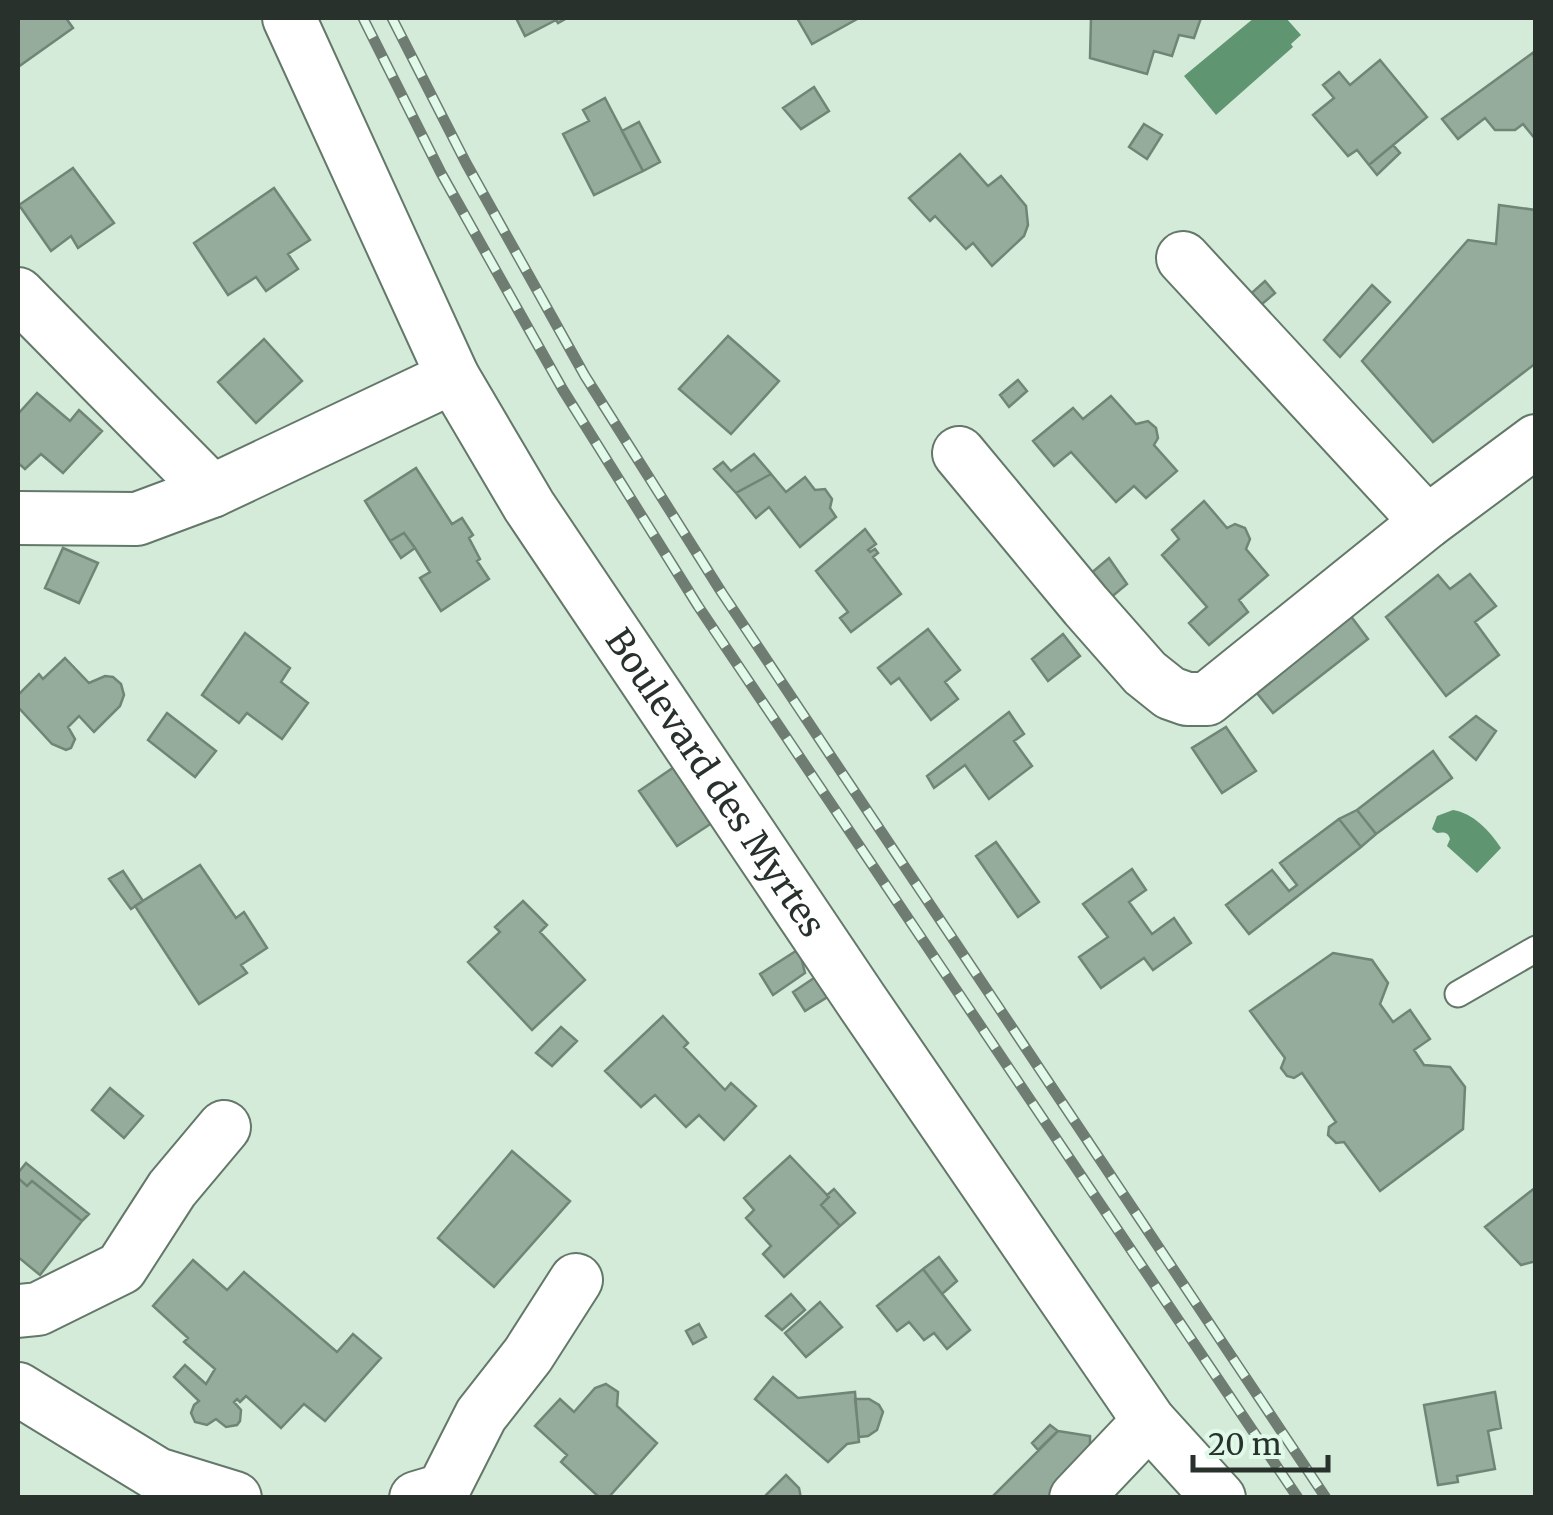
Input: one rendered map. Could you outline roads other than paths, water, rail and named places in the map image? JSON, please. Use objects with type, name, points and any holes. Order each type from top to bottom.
[{"type":"street","name":"Boulevard des Myrtes","points":[[289,18],[452,377],[529,506],[1148,1421],[1219,1498]]},
{"type":"street","points":[[1183,258],[1427,522]]},
{"type":"street","points":[[18,294],[212,490]]},
{"type":"street","points":[[18,518],[137,519],[212,490],[452,377]]},
{"type":"street","points":[[960,453],[1145,673],[1170,693],[1207,698],[1427,522],[1536,441]]},
{"type":"street","points":[[18,1311],[38,1309],[122,1268],[172,1189],[224,1127]]},
{"type":"street","points":[[416,1498],[443,1490],[482,1415],[528,1355],[576,1280]]},
{"type":"street","points":[[18,1388],[158,1474],[235,1498]]},
{"type":"street","points":[[1076,1498],[1148,1421]]},
{"type":"lane","points":[[1458,994],[1536,950]]},
{"type":"railway","points":[[363,18],[441,173],[563,390],[698,606],[1298,1498]]},
{"type":"railway","points":[[392,18],[466,163],[585,376],[722,593],[1326,1498]]}]
